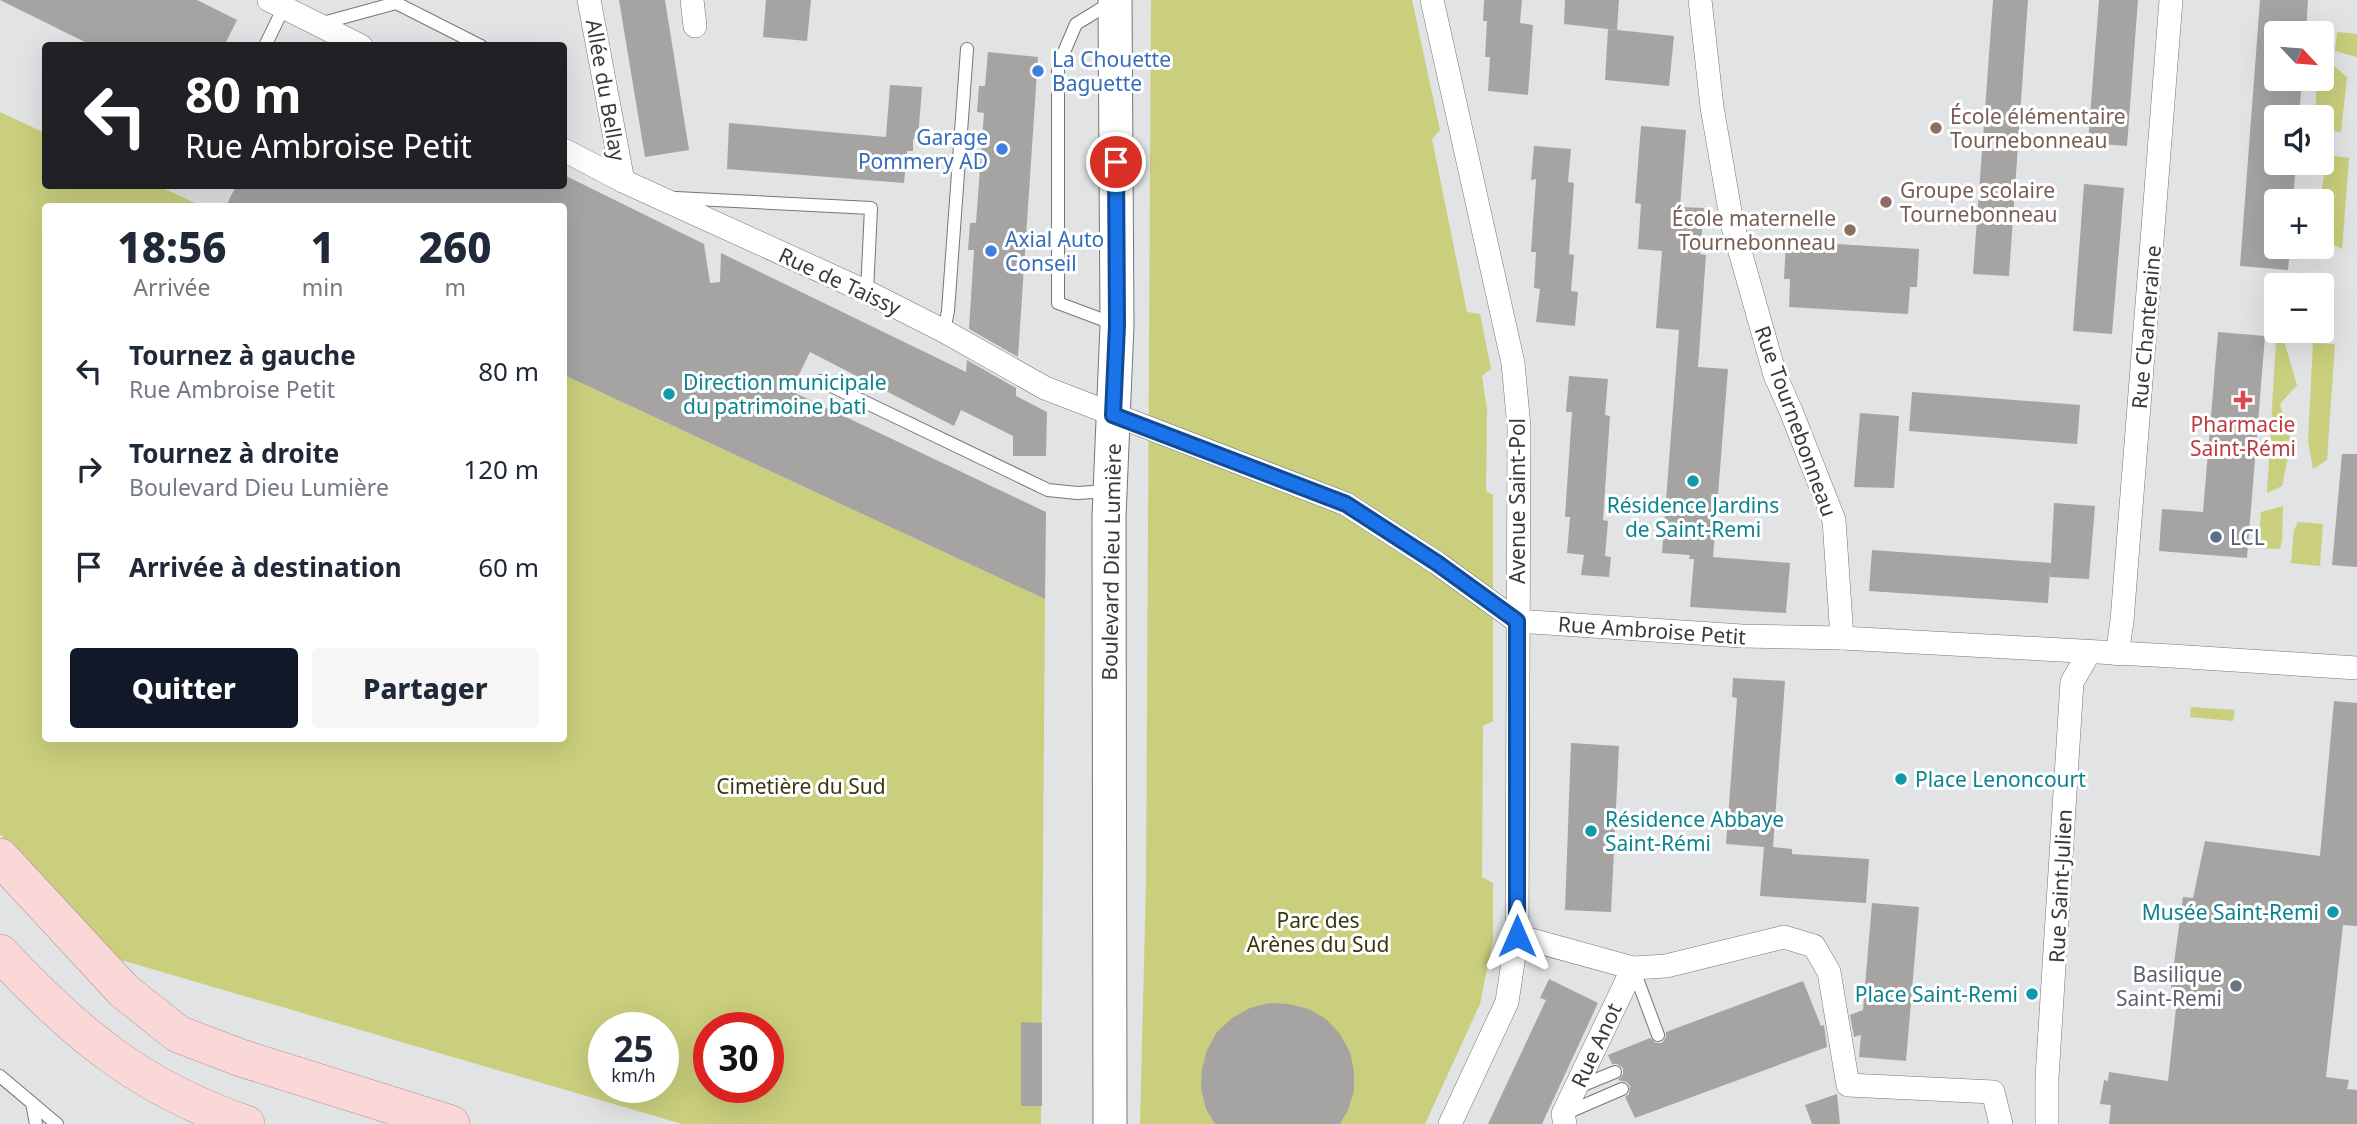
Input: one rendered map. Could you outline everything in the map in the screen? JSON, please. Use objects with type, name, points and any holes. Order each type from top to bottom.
[{"type":"main road","name":"Boulevard Dieu Lumière","points":[[1110,1124],[1110,491],[1117,325],[1115,0]]},
{"type":"main road","points":[[0,858],[124,991],[178,1034],[242,1058],[451,1124]]},
{"type":"main road","points":[[0,953],[67,1021],[114,1058],[162,1090],[246,1124]]},
{"type":"street","name":"Allée du Bellay","points":[[589,0],[623,181]]},
{"type":"street","points":[[692,0],[695,26]]},
{"type":"street","name":"Avenue Saint-Pol","points":[[1432,0],[1513,363],[1519,427],[1517,936],[1507,1002],[1450,1124]]},
{"type":"street","name":"Rue Tournebonneau","points":[[1700,0],[1712,107],[1732,223],[1774,375],[1834,520],[1842,638]]},
{"type":"street","name":"Rue Chanteraine","points":[[2117,654],[2145,352],[2171,0]]},
{"type":"street","points":[[277,3],[312,14],[355,42]]},
{"type":"street","name":"Rue de Taissy","points":[[567,152],[623,181],[867,292],[944,331],[1045,388],[1113,415]]},
{"type":"street","points":[[1113,415],[1346,504],[1437,563],[1517,621]]},
{"type":"street","name":"Rue Ambroise Petit","points":[[1517,621],[1742,636],[1842,638],[2351,668]]},
{"type":"street","name":"Rue Saint-Julien","points":[[2047,1124],[2047,1077],[2072,682],[2089,653]]},
{"type":"street","points":[[1517,936],[1633,968],[1666,966],[1784,937],[1814,946],[1829,972],[1842,1086],[1993,1092],[2001,1124]]},
{"type":"street","name":"Rue Anot","points":[[1564,1119],[1575,1088],[1633,968]]},
{"type":"lane","points":[[1115,0],[1076,24],[1058,66],[1058,303],[1117,325]]},
{"type":"lane","points":[[266,42],[277,3]]},
{"type":"lane","points":[[312,14],[396,4],[473,42]]},
{"type":"lane","points":[[944,331],[948,311],[967,49]]},
{"type":"lane","points":[[659,197],[871,208],[867,292]]},
{"type":"lane","points":[[821,381],[1048,490],[1077,493],[1110,491]]},
{"type":"lane","points":[[1633,968],[1658,1035]]},
{"type":"lane","points":[[1575,1088],[1615,1072]]},
{"type":"lane","points":[[0,1076],[57,1124]]},
{"type":"lane","points":[[1564,1119],[1622,1089]]},
{"type":"lane","points":[[32,1103],[36,1124]]},
{"type":"green space","name":"Parc des Arènes du Sud","points":[[1151,0],[1412,0],[1440,130],[1432,139],[1467,312],[1480,314],[1491,369],[1482,376],[1487,409],[1486,491],[1493,495],[1493,721],[1483,726],[1482,877],[1493,883],[1493,939],[1480,1004],[1425,1124],[1140,1124],[1146,883]]},
{"type":"green space","points":[[2337,32],[2357,34],[2357,57],[2335,51]]},
{"type":"green space","points":[[2334,66],[2347,77],[2341,132],[2334,131],[2334,105],[2316,105],[2316,91],[2334,91]]},
{"type":"green space","name":"Cimetière du Sud","points":[[0,112],[42,132],[42,189],[165,189],[195,203],[42,203],[42,742],[567,742],[567,376],[1045,599],[1041,1124],[682,1124],[610,1103],[679,1103],[679,1012],[588,1012],[588,1097],[111,957],[0,834]]},
{"type":"green space","points":[[2334,156],[2349,158],[2342,249],[2334,245],[2334,189],[2322,189],[2324,175],[2334,175]]},
{"type":"green space","points":[[2276,343],[2282,343],[2285,344],[2297,385],[2280,404],[2291,442],[2282,486],[2267,493]]},
{"type":"green space","points":[[2313,343],[2335,344],[2327,460],[2313,469],[2308,441]]},
{"type":"green space","points":[[2283,506],[2280,549],[2258,548],[2261,512]]},
{"type":"green space","points":[[2298,522],[2323,524],[2320,566],[2291,563],[2294,530]]},
{"type":"green space","points":[[2191,707],[2235,710],[2233,721],[2190,717]]},
{"type":"building","points":[[0,0],[197,0],[237,20],[226,42],[85,42]]},
{"type":"building","points":[[619,0],[665,0],[689,150],[645,157]]},
{"type":"building","points":[[766,0],[811,0],[807,41],[763,37]]},
{"type":"building","points":[[1484,0],[1522,0],[1520,23],[1533,25],[1528,95],[1488,91],[1490,57],[1485,57],[1487,21],[1483,21]]},
{"type":"building","points":[[1565,0],[1619,0],[1617,30],[1564,24]]},
{"type":"building","points":[[1993,0],[2028,0],[2009,276],[1973,274]]},
{"type":"building","points":[[2099,0],[2138,0],[2127,146],[2088,143]]},
{"type":"building","points":[[2260,0],[2308,0],[2307,21],[2264,21],[2264,91],[2301,91],[2300,105],[2264,105],[2264,175],[2295,175],[2294,189],[2264,189],[2264,259],[2289,259],[2288,270],[2240,266]]},
{"type":"building","points":[[1608,29],[1674,36],[1669,86],[1605,80]]},
{"type":"building","points":[[988,52],[1038,57],[1018,357],[969,329],[974,250],[968,250],[970,223],[976,223],[984,113],[977,112],[979,86],[985,86]]},
{"type":"building","points":[[890,85],[922,87],[918,139],[913,139],[913,151],[907,151],[904,183],[727,169],[729,123],[886,137]]},
{"type":"building","points":[[1641,126],[1686,130],[1680,207],[1704,208],[1700,254],[1706,255],[1698,367],[1728,369],[1713,557],[1790,563],[1786,613],[1690,607],[1694,559],[1689,559],[1690,555],[1662,553],[1679,330],[1656,328],[1662,251],[1638,249],[1641,204],[1635,203]]},
{"type":"building","points":[[1534,146],[1571,149],[1568,182],[1574,183],[1569,254],[1574,255],[1571,291],[1578,292],[1575,326],[1536,322],[1540,289],[1534,288],[1536,252],[1531,252],[1536,179],[1531,180]]},
{"type":"building","name":"Direction municipale du patrimoine bati","points":[[567,176],[704,244],[710,283],[720,282],[721,253],[966,372],[967,360],[1016,388],[1016,396],[1047,412],[1046,456],[1013,456],[1013,436],[961,410],[954,426],[810,352],[791,391],[1046,512],[1045,599],[567,376],[567,203],[228,203],[234,189],[567,189]]},
{"type":"building","points":[[2084,184],[2124,188],[2112,334],[2073,331]]},
{"type":"building","points":[[1786,241],[1919,249],[1917,287],[1910,287],[1908,314],[1789,307],[1790,279],[1784,279]]},
{"type":"building","points":[[2218,332],[2264,336],[2247,558],[2159,551],[2162,509],[2203,512]]},
{"type":"building","points":[[1569,376],[1608,379],[1605,415],[1610,416],[1603,520],[1608,521],[1605,556],[1611,557],[1609,577],[1581,575],[1584,555],[1567,553],[1570,517],[1565,517],[1572,412],[1566,412]]},
{"type":"building","points":[[1912,392],[2080,405],[2077,444],[1909,431]]},
{"type":"building","points":[[1860,413],[1899,416],[1894,488],[1854,487]]},
{"type":"building","points":[[2342,454],[2357,454],[2357,567],[2332,565]]},
{"type":"building","points":[[2054,503],[2095,506],[2089,579],[2050,577],[2050,571],[2048,603],[1869,591],[1872,550],[2051,563]]},
{"type":"building","points":[[1733,678],[1785,681],[1773,847],[1792,849],[1792,854],[1869,859],[1866,903],[1760,896],[1764,847],[1726,844],[1737,698],[1732,697]]},
{"type":"building","name":"Basilique Saint-Remi","points":[[2334,701],[2357,703],[2357,926],[2343,925],[2326,1077],[2349,1080],[2347,1089],[2357,1090],[2357,1124],[2109,1124],[2111,1105],[2100,1104],[2104,1080],[2108,1081],[2109,1072],[2168,1081],[2178,990],[2171,989],[2183,897],[2193,898],[2205,841],[2320,856]]},
{"type":"building","name":"Résidence Abbaye Saint-Rémi","points":[[1571,743],[1619,746],[1611,912],[1565,910]]},
{"type":"building","points":[[1872,903],[1919,907],[1906,1061],[1859,1057],[1861,1035],[1854,1037],[1850,1015],[1863,1010]]},
{"type":"building","points":[[1549,979],[1598,1003],[1542,1124],[1488,1124],[1546,1000],[1540,998]]},
{"type":"building","points":[[1803,981],[1821,1026],[1824,1025],[1827,1047],[1635,1118],[1625,1097],[1629,1094],[1630,1086],[1627,1082],[1618,1080],[1623,1074],[1623,1068],[1612,1064],[1608,1055],[1650,1038],[1656,1043],[1662,1043],[1666,1032]]},
{"type":"building","points":[[1269,1003],[1309,1009],[1326,1019],[1340,1034],[1350,1052],[1354,1091],[1340,1124],[1215,1124],[1206,1109],[1201,1089],[1202,1069],[1207,1050],[1217,1032],[1232,1018],[1250,1008]]},
{"type":"building","points":[[1021,1022],[1042,1023],[1042,1106],[1021,1106]]},
{"type":"building","points":[[1837,1094],[1840,1124],[1812,1124],[1805,1105]]},
{"type":"place","name":"La Chouette Baguette","points":[[1038,71]]},
{"type":"place","name":"École élémentaire Tournebonneau","points":[[1936,128]]},
{"type":"place","name":"Garage Pommery AD","points":[[1002,149]]},
{"type":"place","name":"Groupe scolaire Tournebonneau","points":[[1886,202]]},
{"type":"place","name":"École maternelle Tournebonneau","points":[[1850,230]]},
{"type":"place","name":"Axial Auto Conseil","points":[[991,251]]},
{"type":"place","name":"Direction municipale du patrimoine bati","points":[[669,394]]},
{"type":"place","name":"Pharmacie Saint-Rémi","points":[[2243,400]]},
{"type":"place","name":"Résidence Jardins de Saint-Remi","points":[[1693,481]]},
{"type":"place","name":"LCL","points":[[2216,537]]},
{"type":"place","name":"Place Lenoncourt","points":[[1901,779]]},
{"type":"place","name":"Résidence Abbaye Saint-Rémi","points":[[1591,831]]},
{"type":"place","name":"Musée Saint-Remi","points":[[2333,912]]},
{"type":"place","name":"Basilique Saint-Remi","points":[[2236,986]]},
{"type":"place","name":"Place Saint-Remi","points":[[2032,994]]},
{"type":"route","points":[[1116,162],[1117,325],[1113,415],[1346,504],[1437,563],[1517,621],[1517,936]]}]
